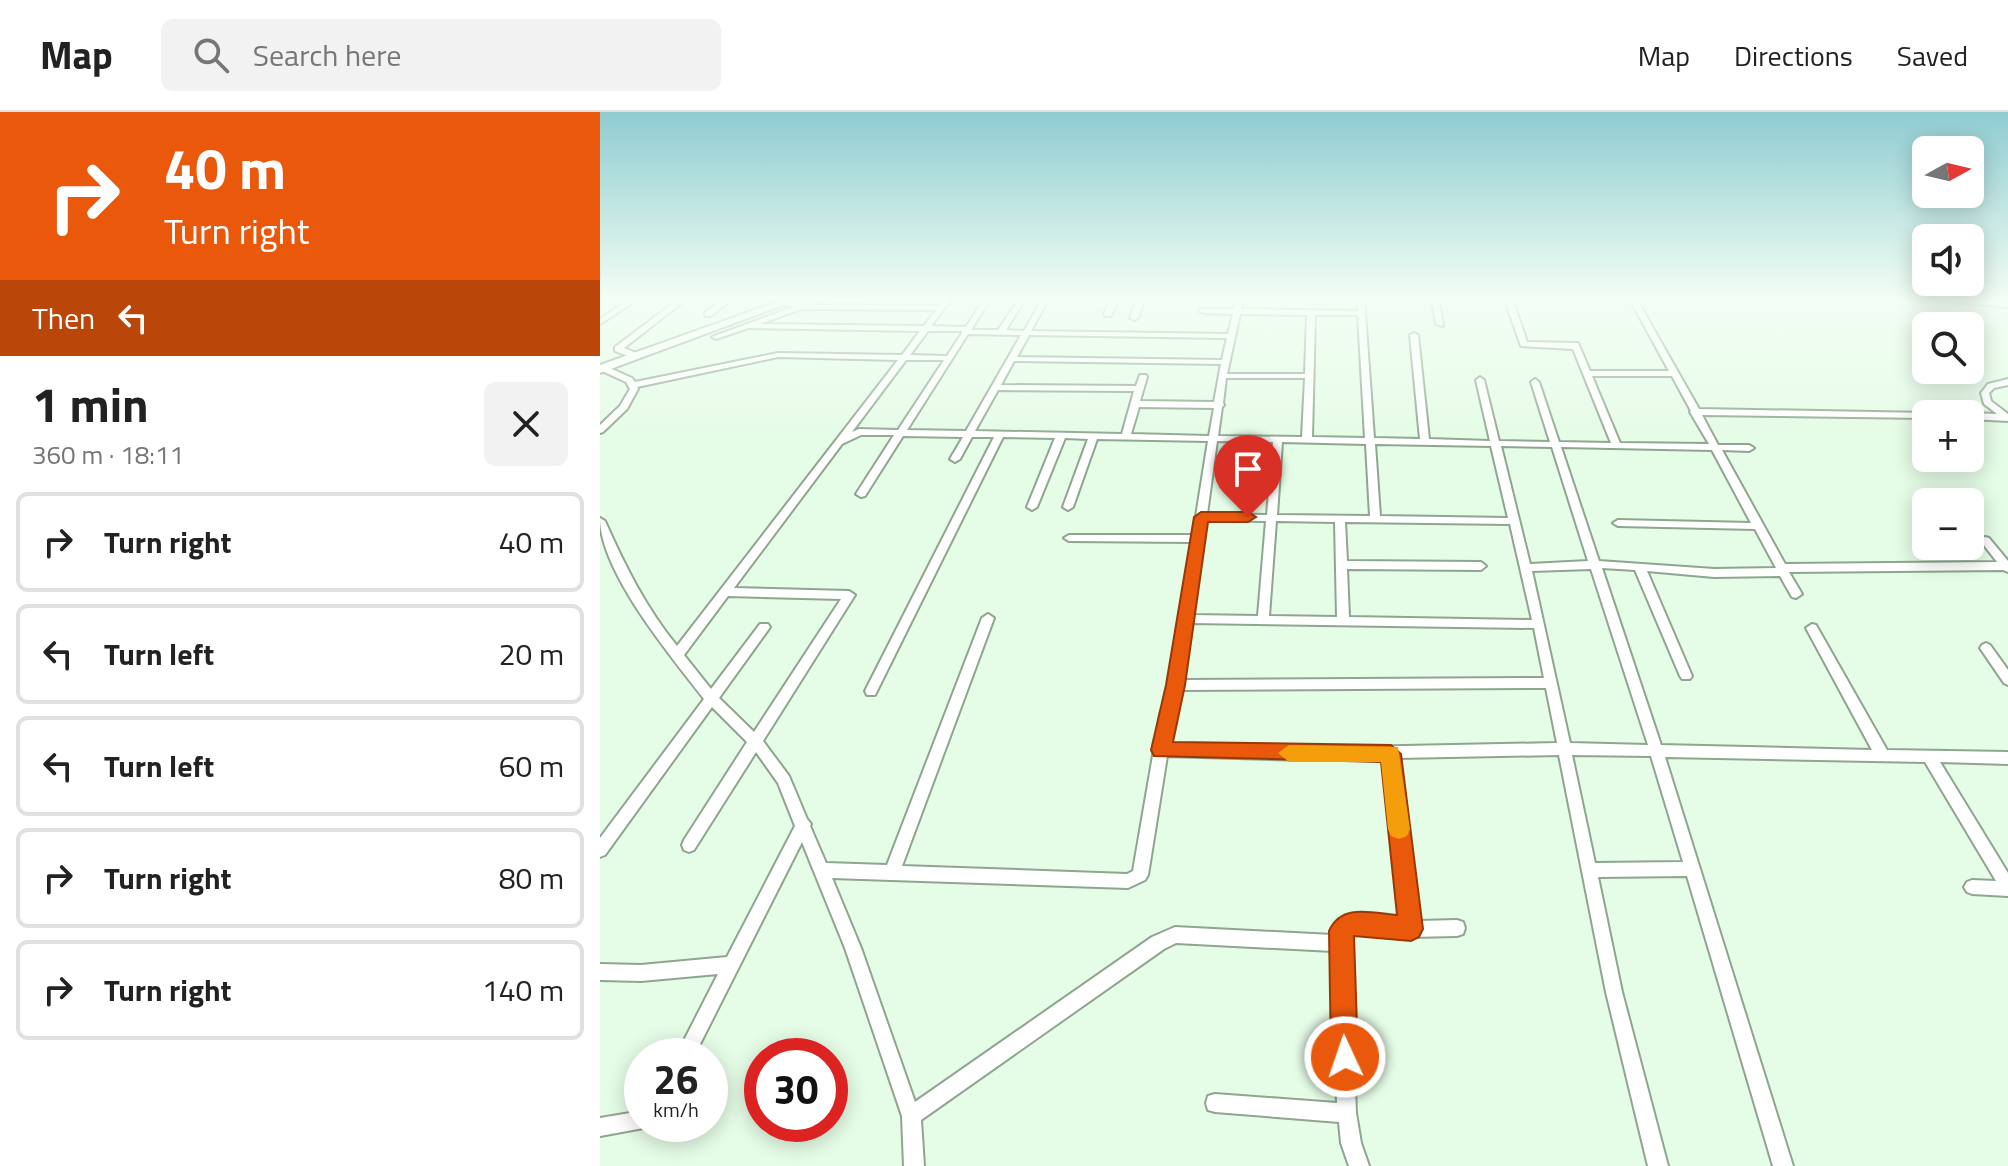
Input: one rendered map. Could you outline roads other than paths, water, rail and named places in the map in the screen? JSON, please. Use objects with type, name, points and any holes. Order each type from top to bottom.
[{"type":"main road","points":[[601,369],[660,347]]},
{"type":"street","points":[[620,347],[618,349],[636,356]]},
{"type":"street","points":[[677,655],[912,347]]},
{"type":"street","points":[[861,494],[955,347]]},
{"type":"street","points":[[955,459],[1018,347]]},
{"type":"street","points":[[823,870],[1133,880],[1142,871],[1161,750],[1176,685],[1229,347]]},
{"type":"street","points":[[1307,439],[1310,347]]},
{"type":"street","points":[[1365,347],[1375,519]]},
{"type":"street","points":[[1415,347],[1425,441]]},
{"type":"street","points":[[1576,347],[1617,446]]},
{"type":"street","points":[[1659,347],[1796,594]]},
{"type":"street","points":[[601,369],[634,385],[774,356],[948,358]]},
{"type":"street","points":[[1011,359],[1226,362]]},
{"type":"street","points":[[1587,373],[1673,374]]},
{"type":"street","points":[[1223,376],[1309,376]]},
{"type":"street","points":[[1125,438],[1143,377]]},
{"type":"street","points":[[1480,380],[1539,624],[1614,992],[1658,1166]]},
{"type":"street","points":[[1535,382],[1656,750],[1783,1166]]},
{"type":"street","points":[[2006,418],[1987,402],[1985,393],[1991,386],[2008,382]]},
{"type":"street","points":[[600,430],[630,400],[634,385]]},
{"type":"street","points":[[996,387],[1139,389]]},
{"type":"street","points":[[1135,404],[1220,405]]},
{"type":"street","points":[[1694,412],[1912,415]]},
{"type":"street","points":[[1984,417],[2006,418]]},
{"type":"street","points":[[838,443],[855,433],[1749,448]]},
{"type":"street","points":[[871,691],[1000,435]]},
{"type":"street","points":[[1032,507],[1061,436]]},
{"type":"street","points":[[1068,507],[1093,437]]},
{"type":"street","points":[[1263,620],[1278,439]]},
{"type":"street","points":[[1201,517],[1512,521]]},
{"type":"street","points":[[1340,519],[1343,621]]},
{"type":"street","points":[[600,521],[628,582],[656,629],[711,698],[754,740],[784,780],[823,870],[911,1116],[914,1166]]},
{"type":"street","points":[[1618,523],[1757,526]]},
{"type":"street","points":[[1069,538],[1197,539]]},
{"type":"street","points":[[1985,540],[2007,567]]},
{"type":"street","points":[[1341,565],[1481,566]]},
{"type":"street","points":[[1525,568],[1639,566],[1714,573],[2007,567]]},
{"type":"street","points":[[1639,566],[1686,676]]},
{"type":"street","points":[[689,845],[849,595],[725,592]]},
{"type":"street","points":[[892,872],[988,618]]},
{"type":"street","points":[[1184,619],[1539,624]]},
{"type":"street","points":[[600,850],[764,627]]},
{"type":"street","points":[[1812,628],[1883,756]]},
{"type":"street","points":[[1986,648],[2008,680]]},
{"type":"street","points":[[1176,685],[1550,683]]},
{"type":"street","points":[[1161,750],[1391,754],[1563,749],[2008,758]]},
{"type":"street","points":[[1391,754],[1411,929]]},
{"type":"street","points":[[1929,757],[2008,888]]},
{"type":"street","points":[[694,1038],[728,965],[804,824]]},
{"type":"street","points":[[1588,870],[1691,869]]},
{"type":"street","points":[[1972,887],[2008,888]]},
{"type":"street","points":[[1359,1166],[1351,1143],[1347,1113],[1341,931],[1349,924],[1411,929],[1457,928]]},
{"type":"street","points":[[911,1116],[1145,952],[1175,935],[1340,943]]},
{"type":"street","points":[[600,972],[641,973],[728,965]]},
{"type":"street","points":[[1215,1103],[1347,1113]]},
{"type":"street","points":[[600,1127],[624,1123]]}]
